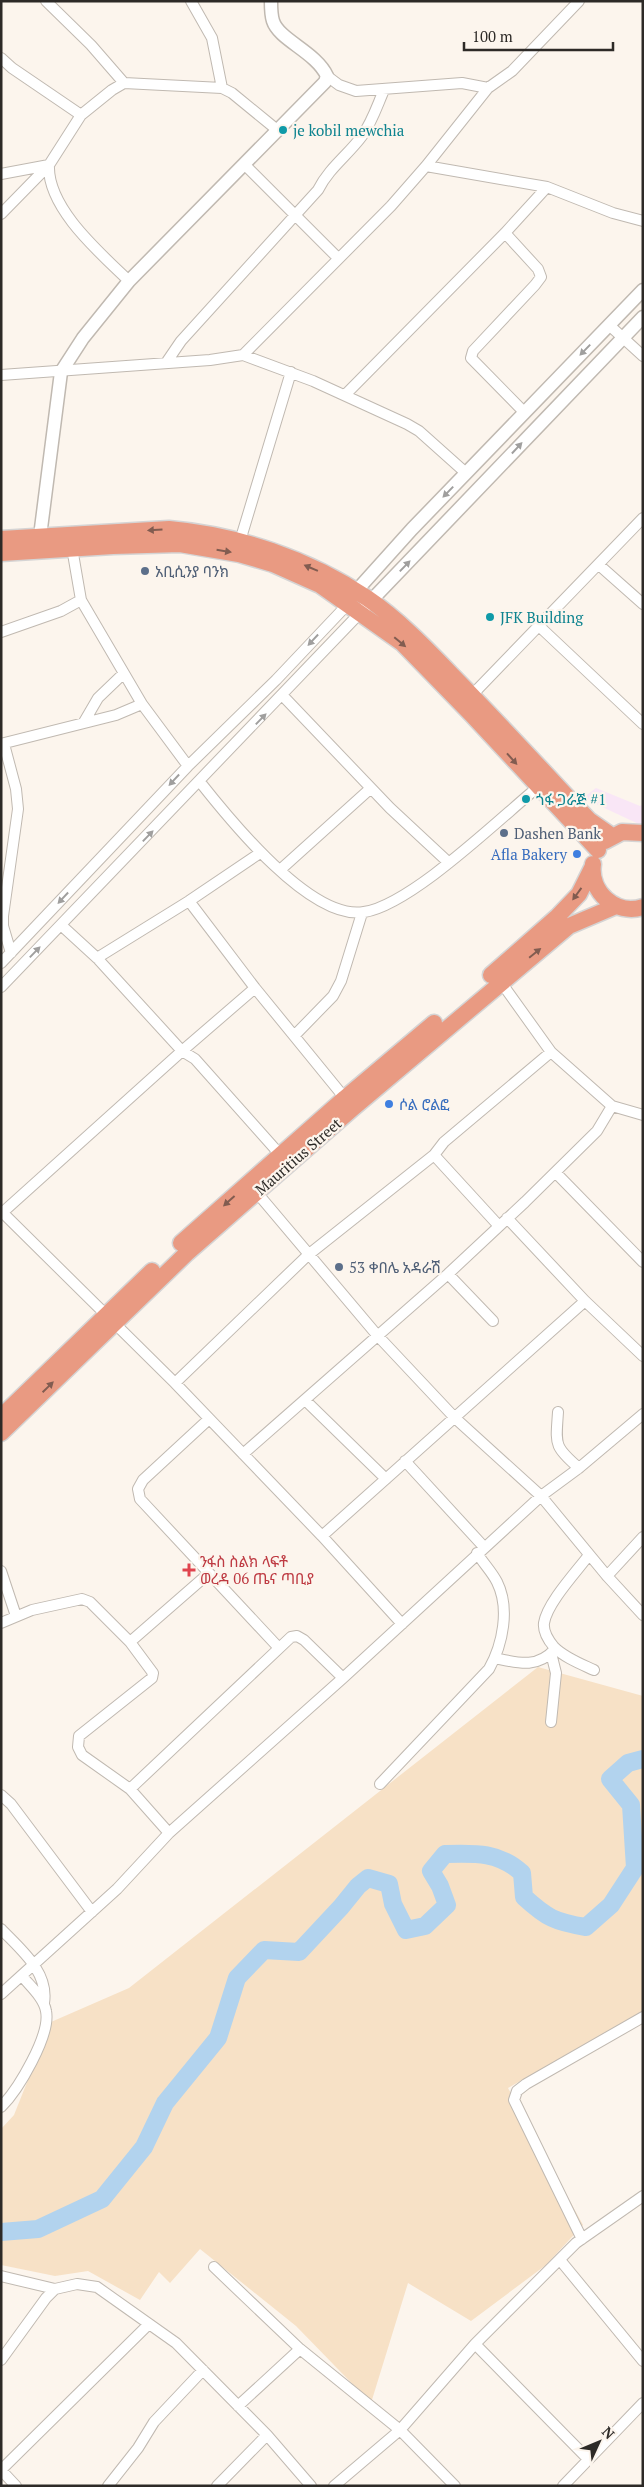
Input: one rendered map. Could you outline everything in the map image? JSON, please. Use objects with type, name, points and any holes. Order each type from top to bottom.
[{"type":"main road","points":[[1,553],[39,544],[169,529],[240,541],[278,553],[327,574],[355,590],[359,606],[402,643],[598,850],[612,836],[622,832],[643,833]]},
{"type":"main road","points":[[1,539],[72,548],[180,544],[239,554],[273,564],[320,585],[410,633],[472,695],[589,820],[612,836]]},
{"type":"main road","name":"Mauritius Street","points":[[1,1417],[253,1187],[497,977],[579,894],[592,868],[598,850]]},
{"type":"main road","points":[[592,868],[598,890],[606,900],[616,906],[627,909],[643,907]]},
{"type":"main road","name":"Mauritius Street","points":[[497,977],[569,926],[616,906]]},
{"type":"main road","name":"Mauritius Street","points":[[1,1433],[111,1318]]},
{"type":"street","points":[[46,1],[91,45],[124,83]]},
{"type":"street","points":[[191,1],[212,38],[222,88]]},
{"type":"street","points":[[270,1],[273,21],[278,30],[310,53],[323,67],[328,76],[339,85],[356,91],[462,82],[488,88]]},
{"type":"street","points":[[242,355],[390,206],[426,166],[488,88],[512,71],[579,1]]},
{"type":"street","points":[[1,58],[12,68],[81,116]]},
{"type":"street","points":[[39,544],[61,372],[83,338],[129,281],[276,129],[326,82],[328,76]]},
{"type":"street","points":[[1,214],[49,165],[81,116],[112,90],[124,83],[222,88],[232,93],[276,129]]},
{"type":"street","points":[[166,363],[181,341],[318,190],[325,176],[362,136],[371,122],[384,90]]},
{"type":"street","points":[[244,164],[338,258]]},
{"type":"street","points":[[1,174],[49,165]]},
{"type":"street","points":[[49,165],[48,179],[66,214],[96,249],[129,281]]},
{"type":"street","points":[[426,166],[547,188],[613,213],[643,221]]},
{"type":"street","points":[[346,394],[547,188]]},
{"type":"street","points":[[505,233],[538,269],[541,277],[473,351],[471,358],[524,412]]},
{"type":"street","points":[[355,590],[643,290]]},
{"type":"street","points":[[1,963],[188,766],[276,680],[359,606],[643,317]]},
{"type":"street","points":[[609,325],[643,356]]},
{"type":"street","points":[[1,374],[61,372],[210,360],[242,355],[346,394],[419,431],[466,473]]},
{"type":"street","points":[[240,541],[291,372]]},
{"type":"street","points":[[472,695],[540,627],[643,518]]},
{"type":"street","points":[[72,548],[81,600],[142,704],[188,766]]},
{"type":"street","points":[[599,565],[643,604]]},
{"type":"street","points":[[1,632],[61,610],[81,600]]},
{"type":"street","points":[[1,987],[283,696],[359,606]]},
{"type":"street","points":[[540,627],[643,724]]},
{"type":"street","points":[[84,722],[98,698],[123,674]]},
{"type":"street","points":[[283,696],[371,788],[448,862]]},
{"type":"street","points":[[11,953],[3,926],[3,916],[18,809],[16,789],[3,744],[116,715],[142,704]]},
{"type":"street","points":[[200,782],[260,853],[307,892],[336,909],[362,913],[381,908],[432,876],[538,787]]},
{"type":"street","points":[[280,870],[371,788]]},
{"type":"street","points":[[97,958],[260,853]]},
{"type":"street","points":[[188,901],[255,988],[349,1103]]},
{"type":"street","points":[[295,1035],[333,996],[341,981],[362,913]]},
{"type":"street","points":[[61,925],[97,958],[182,1051],[195,1059],[285,1160]]},
{"type":"street","points":[[497,977],[551,1052],[612,1106],[643,1114]]},
{"type":"street","points":[[255,988],[2,1211],[175,1382],[322,1536],[402,1624]]},
{"type":"street","points":[[175,1382],[308,1255],[434,1155],[444,1142],[551,1052]]},
{"type":"street","points":[[243,1454],[448,1274],[556,1173],[597,1131],[612,1106]]},
{"type":"street","points":[[434,1155],[643,1356]]},
{"type":"street","points":[[556,1173],[643,1262]]},
{"type":"street","points":[[253,1187],[308,1255],[377,1335],[455,1418],[541,1496],[606,1576],[643,1615]]},
{"type":"street","points":[[448,1274],[493,1322]]},
{"type":"street","points":[[322,1536],[585,1301]]},
{"type":"street","points":[[305,1400],[386,1479]]},
{"type":"street","points":[[558,1412],[557,1445],[563,1455],[579,1468]]},
{"type":"street","points":[[1,1994],[92,1912],[169,1833],[343,1678],[480,1550],[541,1496],[579,1468],[643,1414]]},
{"type":"street","points":[[209,1419],[143,1480],[138,1489],[140,1499],[279,1648]]},
{"type":"street","points":[[380,1784],[489,1668],[495,1658],[502,1635],[502,1596],[497,1582],[480,1550],[405,1461]]},
{"type":"street","points":[[606,1576],[643,1537]]},
{"type":"street","points":[[552,1722],[556,1673],[553,1651],[544,1623],[549,1610],[589,1555]]},
{"type":"street","points":[[1,1571],[16,1616]]},
{"type":"street","points":[[130,1642],[208,1574]]},
{"type":"street","points":[[1,1623],[16,1616],[82,1599],[90,1602],[130,1642],[153,1673],[152,1678],[78,1736],[77,1741],[82,1755],[130,1789],[169,1833]]},
{"type":"street","points":[[130,1789],[292,1637],[297,1636],[304,1640],[343,1678]]},
{"type":"street","points":[[495,1658],[533,1664],[553,1651]]},
{"type":"street","points":[[553,1651],[594,1670]]},
{"type":"street","points":[[1,1795],[11,1804],[92,1912]]},
{"type":"street","points":[[1,1929],[34,1965],[44,1986],[47,2021],[44,2032],[19,2084],[1,2107]]},
{"type":"street","points":[[22,1976],[44,2003]]},
{"type":"street","points":[[582,2238],[514,2100],[517,2091],[526,2084],[643,2017]]},
{"type":"street","points":[[334,2486],[400,2430],[475,2344],[582,2238],[643,2196]]},
{"type":"street","points":[[560,2260],[643,2361]]},
{"type":"street","points":[[214,2267],[300,2349],[400,2430],[455,2486]]},
{"type":"street","points":[[1,2276],[55,2290]]},
{"type":"street","points":[[1,2360],[46,2298],[55,2290],[76,2284],[97,2287],[176,2343],[267,2435],[311,2486]]},
{"type":"street","points":[[10,2484],[1,2470],[149,2324]]},
{"type":"street","points":[[475,2344],[588,2459]]},
{"type":"street","points":[[238,2406],[300,2349]]},
{"type":"street","points":[[108,2486],[138,2448],[154,2422],[203,2370]]},
{"type":"street","points":[[563,2486],[643,2403]]},
{"type":"street","points":[[217,2486],[267,2435]]},
{"type":"shaded area","points":[[596,788],[640,806],[643,804],[643,826],[583,798]]},
{"type":"shaded area","points":[[538,1667],[643,1696],[643,2011],[508,2088],[583,2225],[546,2265],[471,2321],[408,2283],[371,2403],[296,2326],[200,2249],[170,2283],[159,2272],[140,2300],[88,2271],[55,2276],[1,2265],[1,2129],[14,2115],[51,2022],[129,1988]]},
{"type":"waterway","points":[[1,2232],[38,2229],[102,2199],[144,2147],[165,2103],[218,2038],[237,1978],[264,1950],[299,1952],[358,1886],[368,1878],[389,1884],[393,1904],[406,1930],[425,1926],[447,1905],[440,1886],[431,1871],[445,1854],[477,1854],[496,1857],[522,1873],[524,1897],[539,1910],[559,1921],[586,1927],[611,1905],[635,1868],[631,1805],[610,1779],[628,1763],[643,1759]]},
{"type":"place","name":"je kobil mewchia","points":[[283,130]]},
{"type":"place","name":"አቢሲንያ ባንክ","points":[[145,571]]},
{"type":"place","name":"JFK Building","points":[[490,617]]},
{"type":"place","name":"ጎፋ ጋራጅ #1","points":[[526,799]]},
{"type":"place","name":"Dashen Bank","points":[[504,833]]},
{"type":"place","name":"Afla Bakery","points":[[577,854]]},
{"type":"place","name":"ሶል ሮልፎ","points":[[389,1104]]},
{"type":"place","name":"53 ቀበሌ አዳራሽ","points":[[339,1267]]},
{"type":"place","name":"ንፋስ ስልክ ላፍቶ ወረዳ 06 ጤና ጣቢያ","points":[[189,1570]]}]
